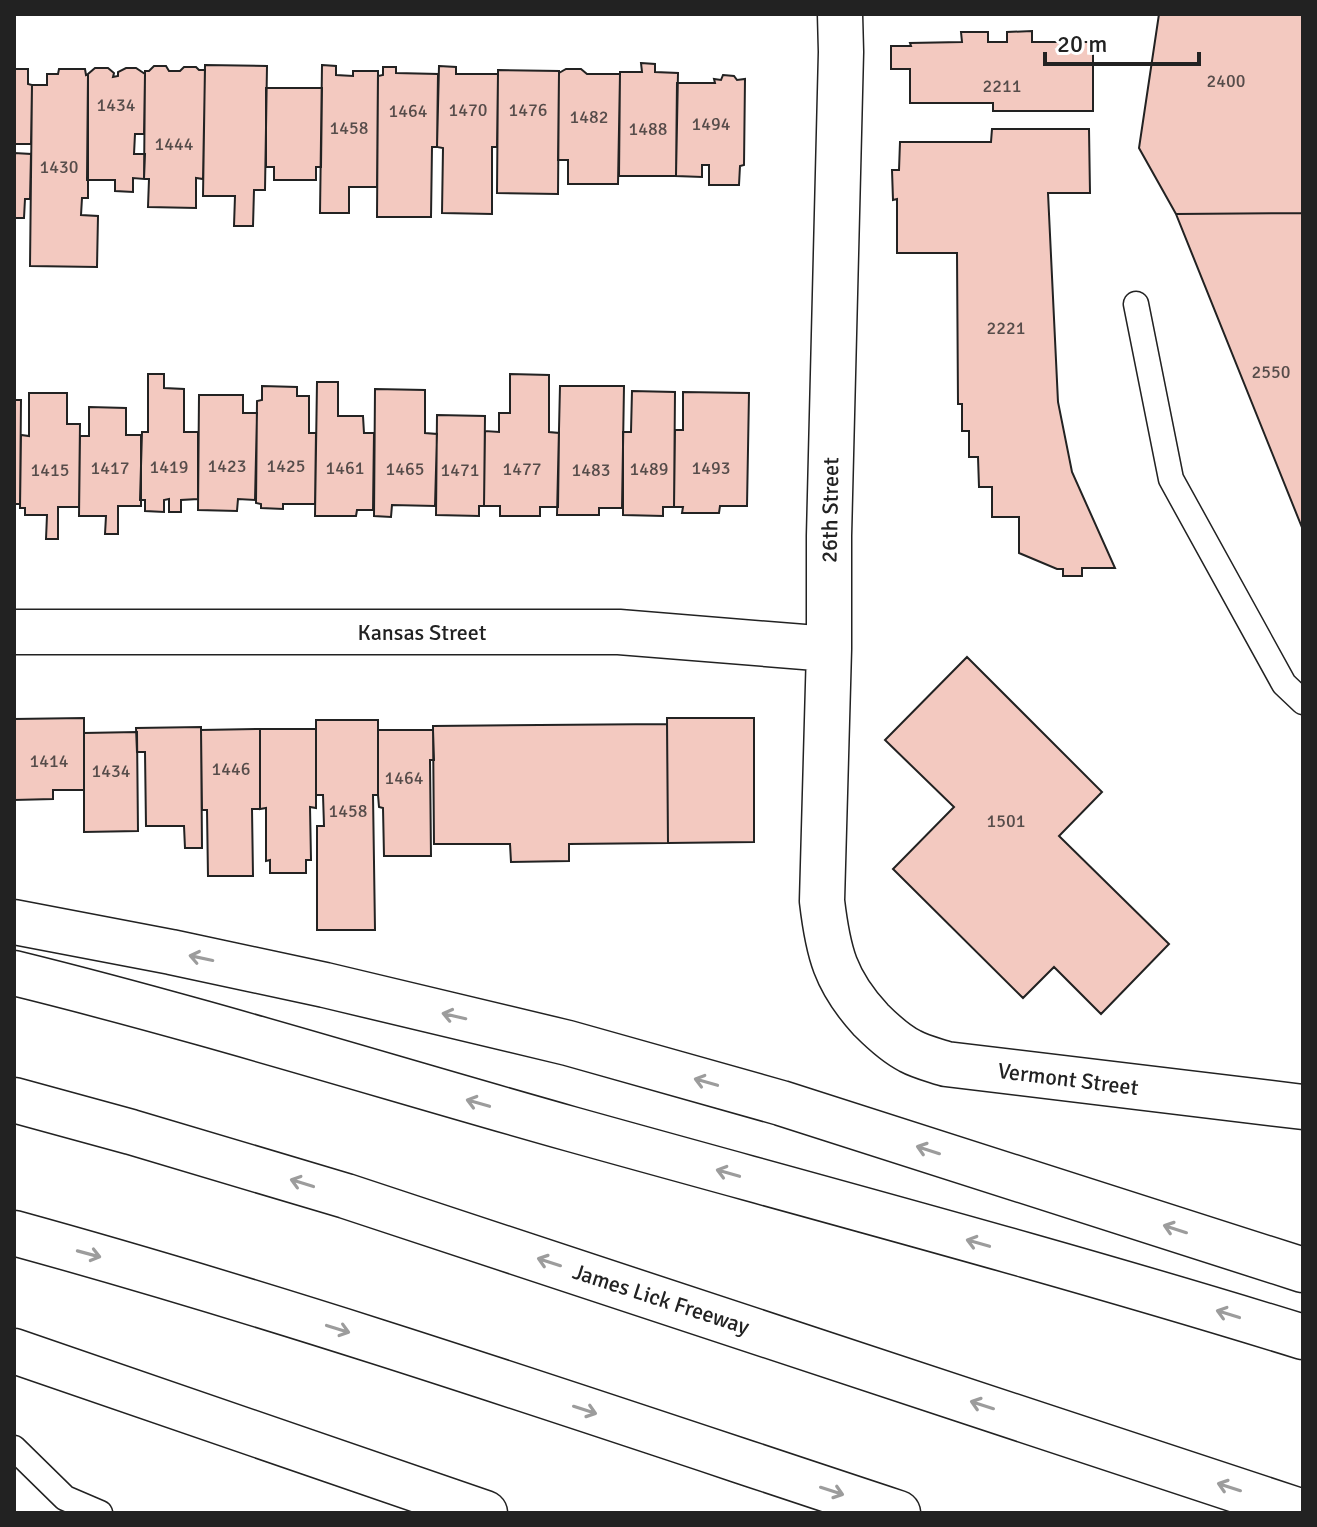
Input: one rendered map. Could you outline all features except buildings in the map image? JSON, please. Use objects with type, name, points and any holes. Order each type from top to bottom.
[{"type":"main road","name":"26th Street","points":[[840,14],[822,901],[826,935],[836,969],[853,1001]]},
{"type":"main road","name":"Kansas Street","points":[[14,632],[619,632],[829,649]]},
{"type":"main road","points":[[14,922],[325,985],[568,1043],[781,1103],[1303,1270]]},
{"type":"main road","points":[[14,973],[168,1013],[1303,1337]]},
{"type":"main road","name":"Vermont Street","points":[[853,1001],[882,1031],[909,1051],[946,1064],[1303,1107]]},
{"type":"main road","name":"James Lick Freeway","points":[[14,1100],[211,1155],[389,1210],[1303,1512]]},
{"type":"main road","points":[[14,1233],[360,1335],[898,1513]]},
{"type":"main road","points":[[23,1354],[406,1513]]},
{"type":"main road","points":[[23,1354],[485,1513]]},
{"type":"lane","points":[[1136,304],[1171,479],[1284,684],[1303,702]]},
{"type":"lane","points":[[14,1448],[65,1498],[100,1513]]}]
